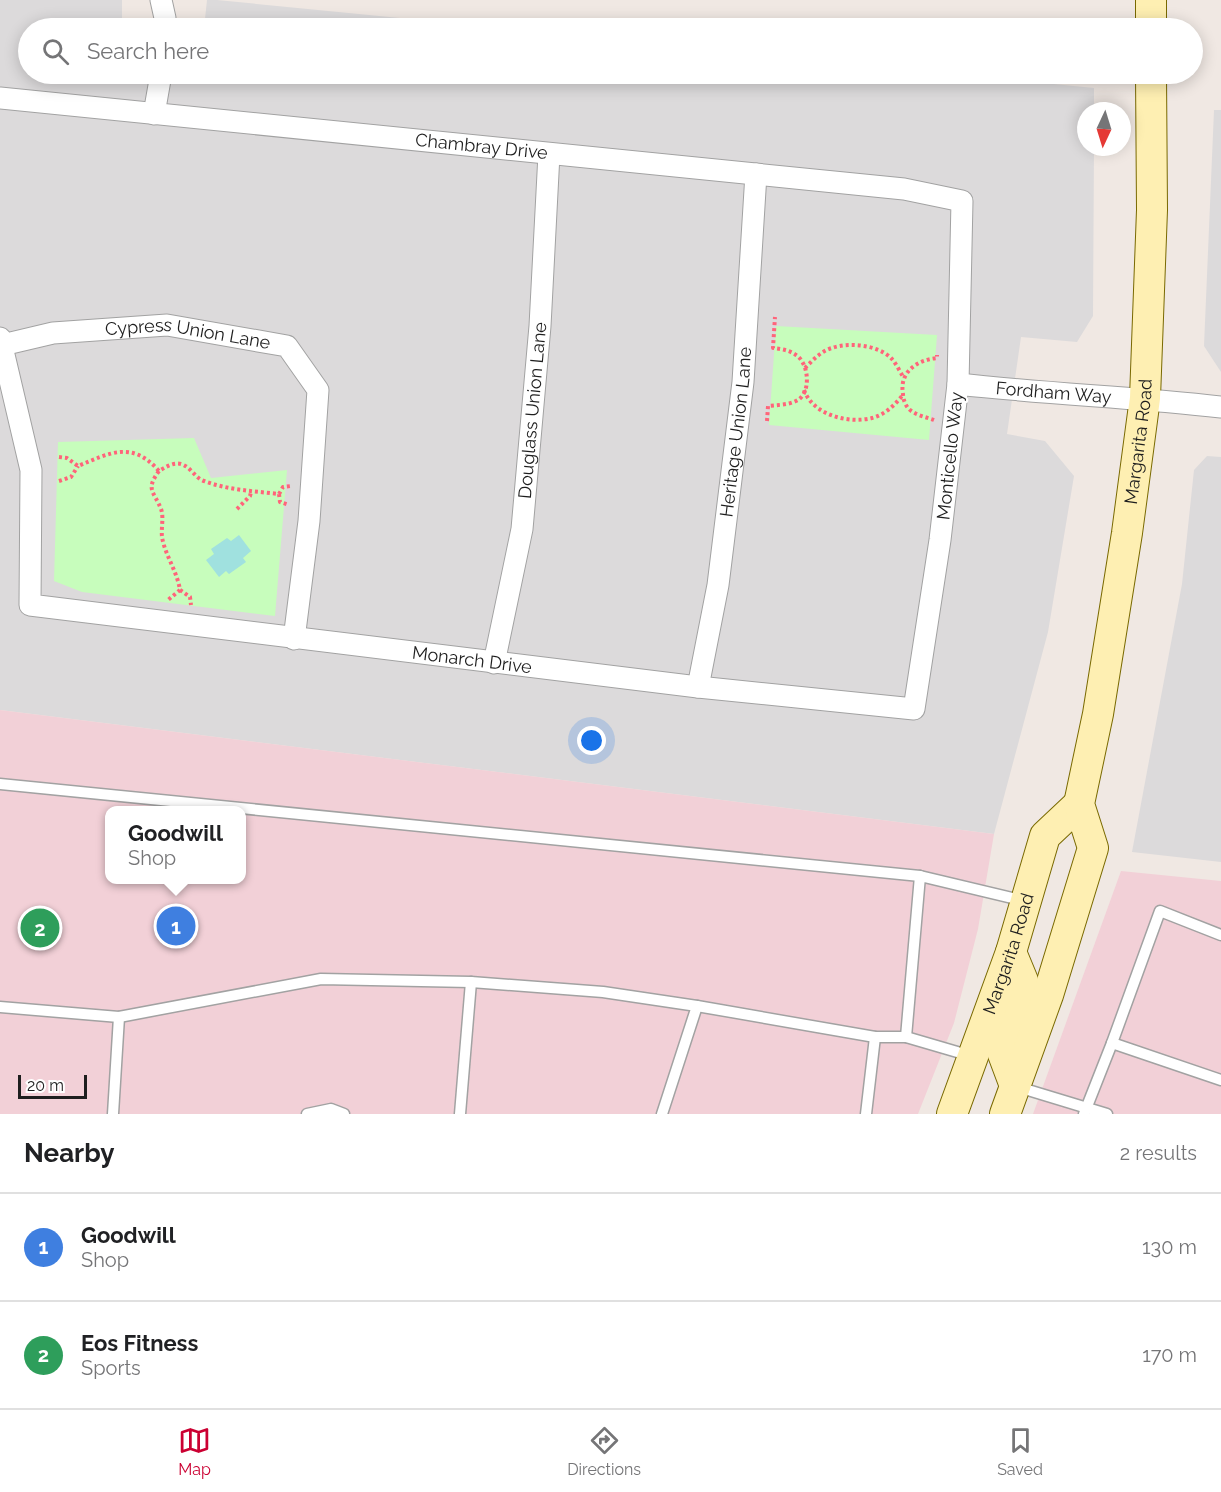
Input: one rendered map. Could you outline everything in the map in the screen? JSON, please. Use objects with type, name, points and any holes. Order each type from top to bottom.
[{"type":"main road","points":[[1151,0],[1151,18]]},
{"type":"main road","name":"Margarita Road","points":[[1005,1114],[1048,995],[1093,848],[1079,804],[1098,714],[1126,544],[1145,398],[1152,210],[1151,84]]},
{"type":"main road","name":"Margarita Road","points":[[951,1114],[1011,952],[1045,836],[1079,804]]},
{"type":"main road","points":[[1011,952],[1023,981],[1003,1054],[1015,1086]]},
{"type":"street","points":[[160,0],[165,18]]},
{"type":"street","points":[[154,114],[159,84]]},
{"type":"street","name":"Chambray Drive","points":[[0,98],[904,189],[962,201]]},
{"type":"street","name":"Douglass Union Lane","points":[[494,663],[522,529],[540,326],[549,154]]},
{"type":"street","name":"Heritage Union Lane","points":[[698,687],[718,585],[743,382],[756,174]]},
{"type":"street","name":"Monticello Way","points":[[915,709],[940,540],[958,384],[962,201]]},
{"type":"street","name":"Cypress Union Lane","points":[[1,342],[53,333],[167,325],[287,346],[318,390],[309,521],[294,639]]},
{"type":"street","name":"Monarch Drive","points":[[1,342],[31,470],[30,605],[698,687],[915,709]]},
{"type":"street","name":"Fordham Way","points":[[958,384],[1017,391],[1145,398],[1221,407]]},
{"type":"lane","points":[[0,784],[220,806]]},
{"type":"lane","points":[[246,809],[920,876],[1025,901]]},
{"type":"lane","points":[[906,1037],[920,876]]},
{"type":"lane","points":[[1085,1110],[1160,911],[1221,935]]},
{"type":"lane","points":[[0,1008],[119,1017],[321,979],[471,982],[603,992],[875,1037],[906,1037],[973,1057]]},
{"type":"lane","points":[[460,1114],[471,982]]},
{"type":"lane","points":[[662,1114],[697,1006]]},
{"type":"lane","points":[[113,1114],[119,1017]]},
{"type":"lane","points":[[867,1114],[875,1037]]},
{"type":"lane","points":[[1112,1043],[1221,1080]]},
{"type":"lane","points":[[1015,1086],[1085,1110],[1107,1114]]},
{"type":"lane","points":[[307,1114],[331,1109],[344,1114]]},
{"type":"path","points":[[766,421],[768,406],[797,401],[803,396],[804,390],[805,368],[796,355],[773,348],[775,317]]},
{"type":"path","points":[[805,368],[815,358],[831,348],[854,345],[871,348],[892,358],[904,379]]},
{"type":"path","points":[[934,427],[934,419],[915,413],[908,408],[902,386],[910,369],[919,362],[937,358],[938,348]]},
{"type":"path","points":[[804,390],[808,401],[821,411],[848,418],[874,417],[890,409],[903,396]]},
{"type":"path","points":[[59,481],[71,477],[78,466],[99,456],[126,451],[140,455],[159,471]]},
{"type":"path","points":[[59,457],[67,458],[78,466]]},
{"type":"path","points":[[191,609],[190,597],[180,590],[175,569],[162,538],[161,508],[152,492],[153,479],[159,471],[169,465],[182,464],[205,482],[241,491],[279,494]]},
{"type":"path","points":[[290,506],[280,502],[279,494],[283,487],[292,486]]},
{"type":"path","points":[[237,508],[252,492]]},
{"type":"path","points":[[167,606],[168,600],[180,590]]},
{"type":"shaded area","points":[[0,0],[122,0],[122,18],[18,18],[18,84],[1053,84],[1094,88],[1094,102],[1077,102],[1077,156],[1094,156],[1093,316],[1077,342],[1021,337],[1007,434],[1045,441],[1074,476],[1048,632],[994,834],[0,710]]},
{"type":"shaded area","points":[[207,0],[217,0],[400,18],[205,18]]},
{"type":"shaded area","points":[[1214,110],[1221,110],[1221,372],[1204,346]]},
{"type":"shaded area","points":[[1207,456],[1221,457],[1221,862],[1132,852],[1182,584],[1194,470]]},
{"type":"shaded area","points":[[0,710],[994,834],[978,929],[954,1023],[918,1114],[0,1114]]},
{"type":"shaded area","points":[[1121,871],[1221,881],[1221,1114],[1033,1114]]},
{"type":"green space","points":[[776,326],[937,335],[929,440],[769,425]]},
{"type":"green space","points":[[194,438],[211,478],[287,470],[275,616],[82,592],[54,581],[58,442]]},
{"type":"water","points":[[239,535],[251,551],[243,558],[246,562],[229,574],[226,571],[219,577],[206,560],[214,554],[211,549],[227,538],[231,541]]},
{"type":"place","name":"Goodwill","points":[[176,926]]},
{"type":"place","name":"Eos Fitness","points":[[40,928]]}]
